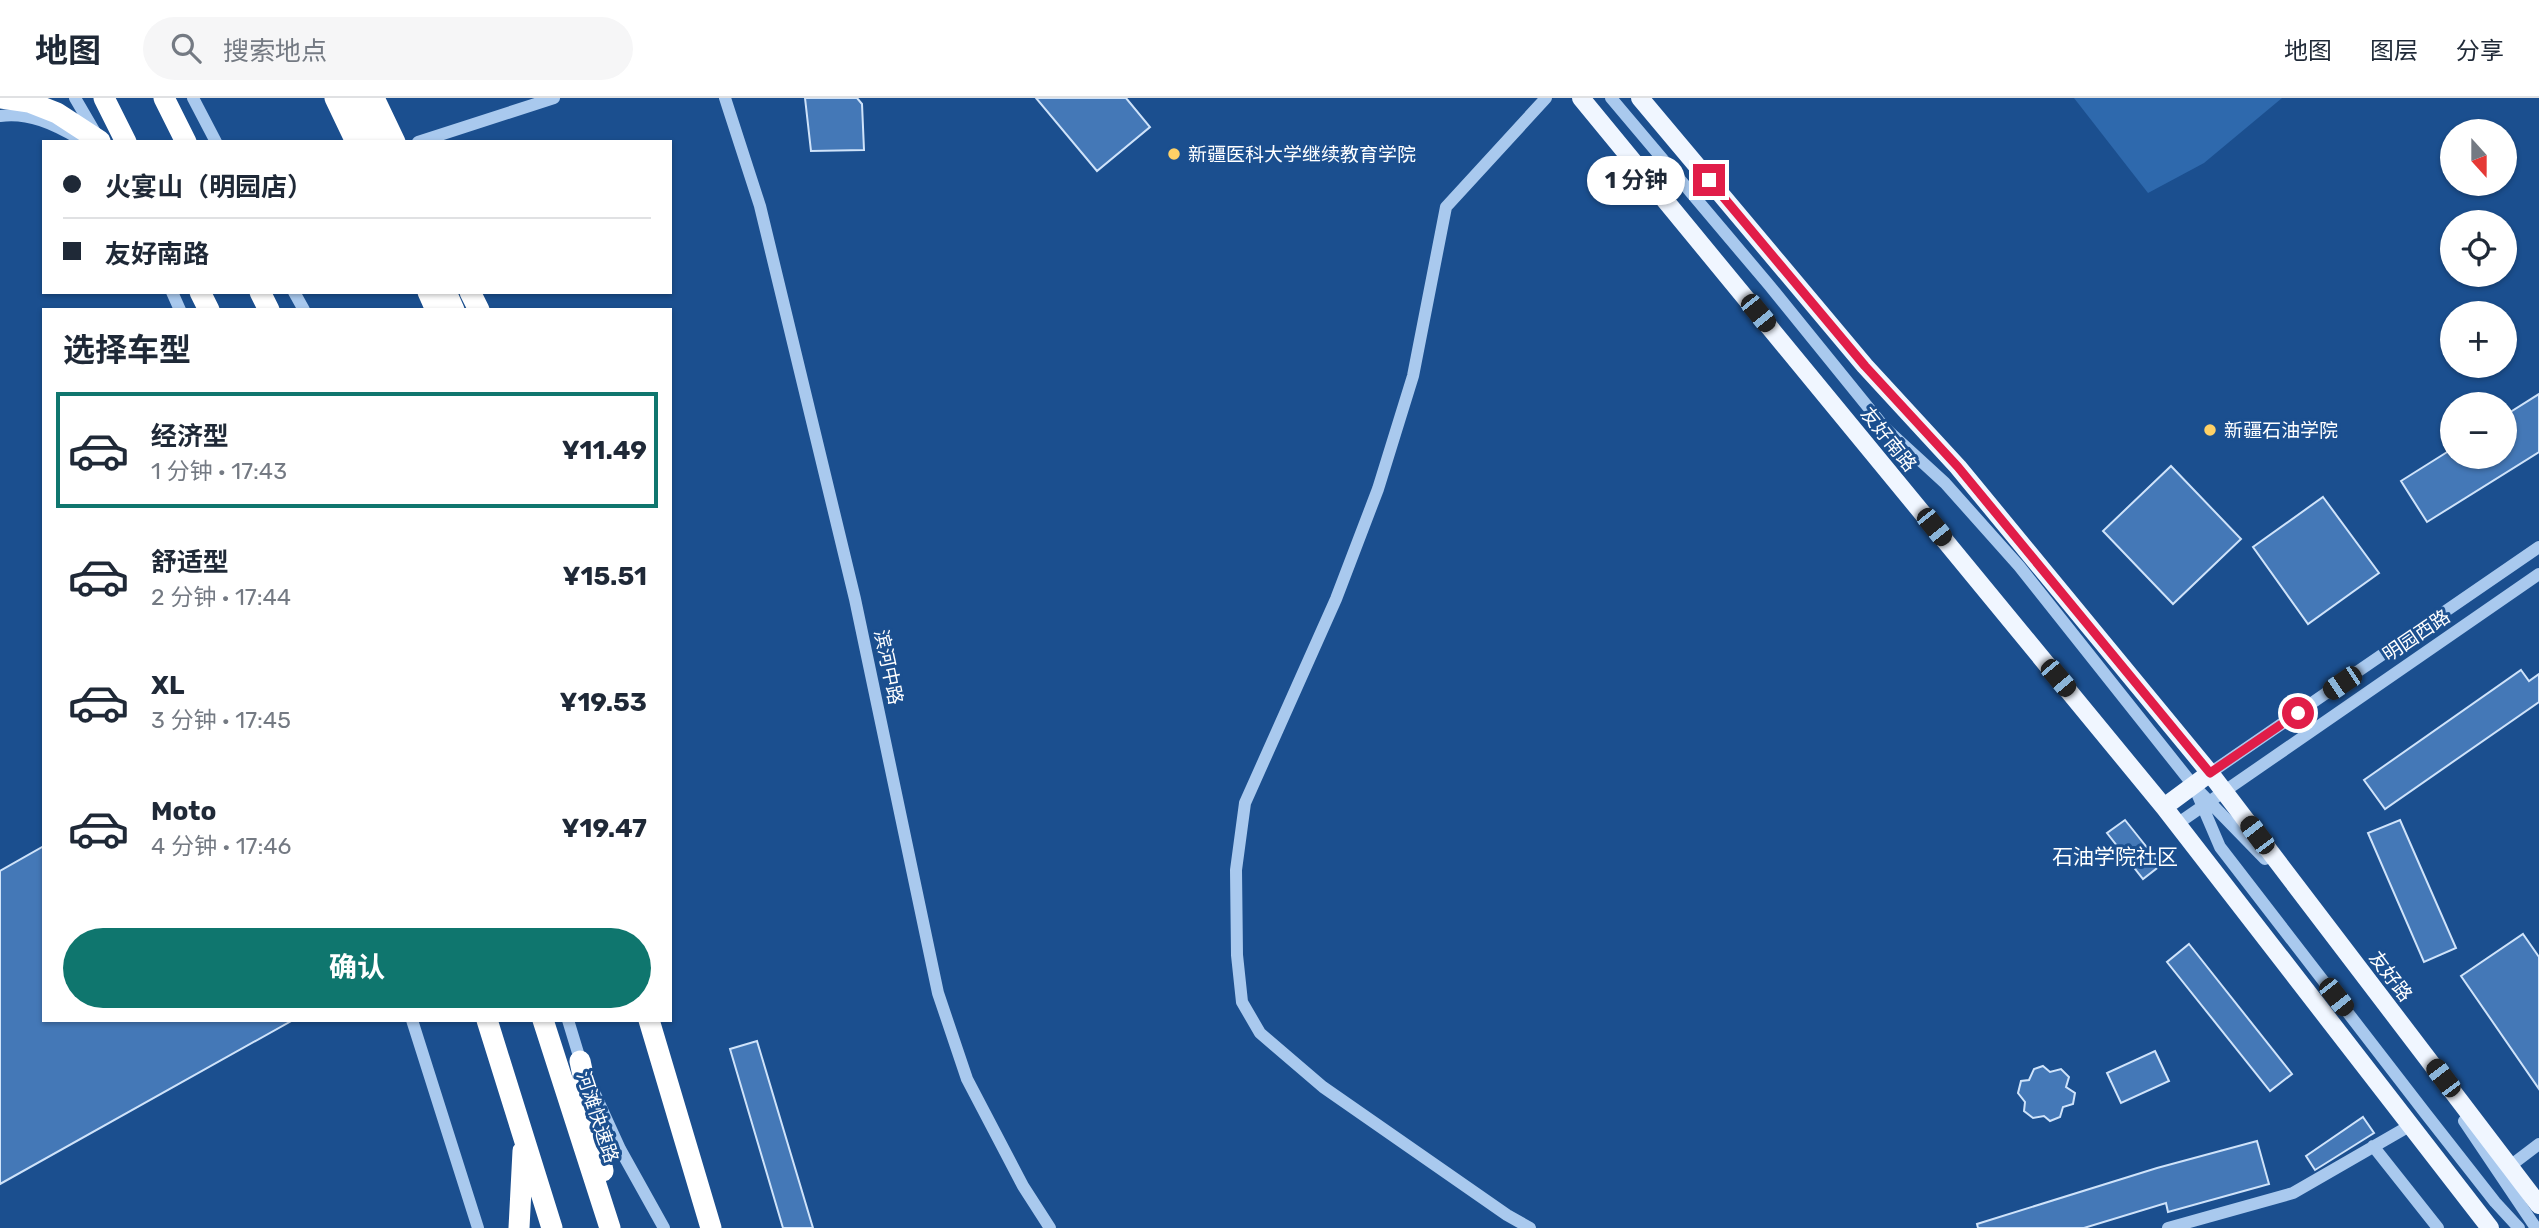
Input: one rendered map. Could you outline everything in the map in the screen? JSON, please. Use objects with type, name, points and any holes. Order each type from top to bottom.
[{"type":"highway","points":[[104,98],[125,140]]},
{"type":"highway","points":[[164,98],[185,140]]},
{"type":"highway","points":[[335,98],[355,140]]},
{"type":"highway","points":[[352,98],[372,140]]},
{"type":"highway","points":[[374,98],[394,140]]},
{"type":"highway","points":[[0,99],[29,102],[48,109],[93,140]]},
{"type":"highway","points":[[487,1022],[552,1228]]},
{"type":"highway","name":"河滩快速路","points":[[544,1022],[611,1228]]},
{"type":"highway","points":[[650,1022],[711,1228]]},
{"type":"highway","points":[[580,1061],[596,1135],[611,1228]]},
{"type":"highway","points":[[519,1228],[524,1139]]},
{"type":"main road","name":"友好南路","points":[[1581,98],[2164,807]]},
{"type":"main road","name":"友好南路","points":[[1640,98],[1865,366],[1958,467],[2210,773]]},
{"type":"main road","points":[[2210,773],[2164,807],[2490,1228]]},
{"type":"main road","name":"友好路","points":[[2210,773],[2212,799],[2539,1205]]},
{"type":"street","points":[[75,98],[94,140]]},
{"type":"street","points":[[193,98],[215,140]]},
{"type":"street","points":[[424,140],[554,98]]},
{"type":"street","name":"滨河中路","points":[[725,98],[760,206],[855,599],[938,993],[967,1079],[1023,1186],[1050,1228]]},
{"type":"street","points":[[1530,1228],[1507,1216],[1323,1087],[1260,1032],[1242,1002],[1237,955],[1236,870],[1245,803],[1336,598],[1378,489],[1413,376],[1446,207],[1546,98]]},
{"type":"street","points":[[1611,98],[1769,285],[1885,428],[1945,483],[2018,566],[2193,785],[2212,799],[2256,848],[2470,1129],[2536,1228]]},
{"type":"street","points":[[0,116],[27,115],[92,140]]},
{"type":"street","name":"明园西路","points":[[2210,773],[2539,547]]},
{"type":"street","name":"明园西路","points":[[2177,824],[2539,575]]},
{"type":"street","points":[[2212,799],[2220,847],[2495,1202],[2519,1228]]},
{"type":"street","points":[[413,1022],[478,1228]]},
{"type":"street","points":[[569,1022],[580,1061],[620,1149],[664,1228]]},
{"type":"street","points":[[2168,1228],[2293,1193],[2411,1125]]},
{"type":"street","points":[[2510,1166],[2539,1144]]},
{"type":"street","points":[[2373,1146],[2438,1228]]},
{"type":"shaded area","points":[[2074,98],[2282,98],[2204,163],[2148,193]]},
{"type":"building","points":[[805,98],[857,98],[862,104],[864,150],[811,151]]},
{"type":"building","points":[[1036,98],[1126,98],[1150,127],[1097,171]]},
{"type":"building","points":[[2539,394],[2539,452],[2517,466],[2517,408]]},
{"type":"building","points":[[2440,457],[2440,469],[2512,469],[2427,522],[2401,481]]},
{"type":"building","points":[[2171,466],[2241,539],[2173,604],[2103,531]]},
{"type":"building","points":[[2323,497],[2379,573],[2308,624],[2253,547]]},
{"type":"building","points":[[2521,670],[2529,681],[2539,674],[2539,702],[2385,809],[2364,780]]},
{"type":"building","points":[[2125,820],[2161,865],[2143,879],[2107,833]]},
{"type":"building","points":[[2400,820],[2456,948],[2424,962],[2368,833]]},
{"type":"building","points":[[42,847],[42,1022],[289,1022],[0,1184],[0,871]]},
{"type":"building","points":[[2523,934],[2539,957],[2539,1089],[2461,976]]},
{"type":"building","points":[[2189,944],[2292,1074],[2270,1091],[2167,962]]},
{"type":"building","points":[[757,1041],[813,1228],[783,1228],[730,1049]]},
{"type":"building","points":[[2155,1051],[2169,1081],[2121,1103],[2107,1073]]},
{"type":"building","points":[[2043,1066],[2050,1072],[2061,1069],[2069,1077],[2066,1087],[2075,1093],[2073,1104],[2063,1107],[2060,1117],[2050,1121],[2044,1116],[2033,1118],[2024,1111],[2025,1102],[2018,1093],[2021,1081],[2029,1080],[2034,1069]]},
{"type":"building","points":[[2363,1117],[2374,1133],[2315,1170],[2306,1156]]},
{"type":"building","points":[[2257,1141],[2269,1184],[2168,1212],[2166,1203],[2084,1228],[1978,1228],[1977,1224],[2157,1168]]},
{"type":"place","name":"新疆医科大学继续教育学院","points":[[1174,154]]},
{"type":"place","name":"新疆石油学院","points":[[2210,430]]},
{"type":"district","name":"石油学院社区","points":[[2115,857]]},
{"type":"route","points":[[1709,180],[1865,366],[1958,467],[2210,773],[2298,713]]}]
